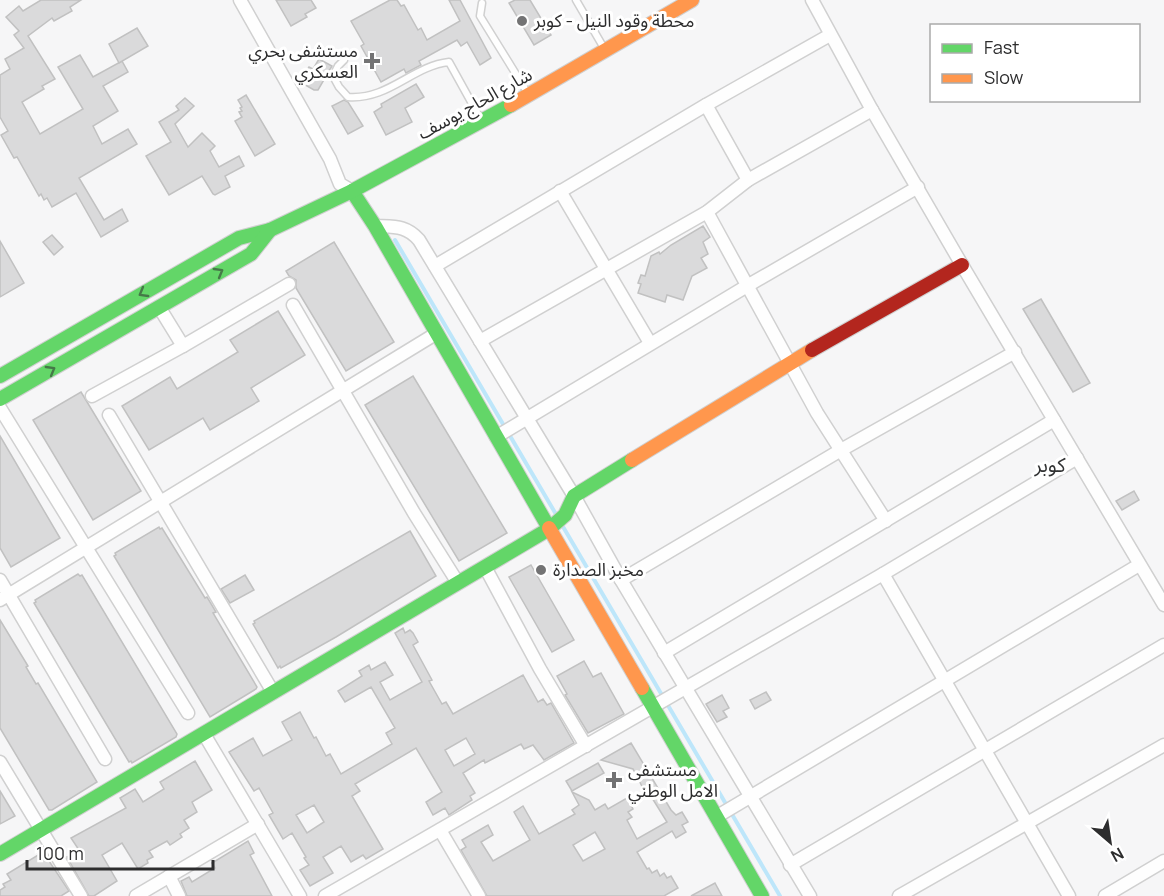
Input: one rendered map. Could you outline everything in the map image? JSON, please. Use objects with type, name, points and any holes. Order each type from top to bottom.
[{"type":"street","points":[[240,0],[330,159],[340,184],[352,191],[375,226],[437,333],[503,433],[556,524],[652,707],[725,813],[758,895]]},
{"type":"street","name":"شارع الحاج يوسف","points":[[0,376],[239,238],[270,230],[352,191],[529,95],[692,0]]},
{"type":"street","points":[[812,0],[872,110],[962,265],[1164,605]]},
{"type":"street","points":[[435,266],[706,105],[830,35]]},
{"type":"street","points":[[706,105],[748,180]]},
{"type":"street","points":[[480,342],[707,212],[748,180],[872,110]]},
{"type":"street","points":[[503,433],[650,343],[918,187]]},
{"type":"street","points":[[560,191],[650,343]]},
{"type":"street","points":[[707,212],[817,412],[885,521]]},
{"type":"street","points":[[375,226],[398,227],[412,231],[419,240],[574,496],[621,580],[810,896]]},
{"type":"street","name":"شارع الحاج يوسف","points":[[0,399],[250,254],[270,230]]},
{"type":"street","points":[[0,854],[556,524],[570,511],[574,496],[790,363],[962,265]]},
{"type":"street","points":[[92,396],[289,284]]},
{"type":"street","points":[[293,305],[414,513],[458,583]]},
{"type":"street","points":[[159,307],[183,346]]},
{"type":"street","points":[[4,597],[437,333]]},
{"type":"street","points":[[621,580],[841,450],[1015,352]]},
{"type":"street","points":[[0,408],[188,713]]},
{"type":"street","points":[[109,415],[273,692]]},
{"type":"street","points":[[664,652],[1054,420]]},
{"type":"street","points":[[325,896],[883,574],[1077,458]]},
{"type":"street","points":[[725,813],[1139,565]]},
{"type":"street","points":[[485,567],[540,669],[586,746]]},
{"type":"street","points":[[883,574],[1069,896]]},
{"type":"street","points":[[0,580],[4,597],[105,759]]},
{"type":"street","points":[[790,865],[1164,645]]},
{"type":"street","points":[[204,734],[300,896]]},
{"type":"street","points":[[899,896],[1164,745]]},
{"type":"street","points":[[0,762],[81,896]]},
{"type":"street","points":[[136,896],[258,824]]},
{"type":"street","points":[[440,830],[479,896]]},
{"type":"street","points":[[1105,896],[1164,861]]},
{"type":"street","points":[[169,876],[179,896]]},
{"type":"lane","points":[[576,0],[605,50]]},
{"type":"lane","points":[[482,3],[480,16],[529,95]]},
{"type":"lane","points":[[344,60],[333,76],[348,97],[360,98],[384,91],[433,65],[449,62],[481,121]]},
{"type":"building","points":[[41,0],[81,0],[70,7],[72,11],[54,21],[52,18],[28,36],[55,79],[42,86],[44,89],[22,102],[40,134],[83,109],[58,67],[80,55],[93,77],[122,61],[128,72],[103,86],[118,111],[93,126],[102,144],[128,129],[137,144],[79,178],[104,220],[122,209],[128,221],[101,237],[76,193],[52,207],[47,198],[44,200],[41,194],[39,196],[17,157],[14,158],[1,135],[8,131],[0,117],[0,75],[10,69],[5,59],[24,48],[14,35],[19,31],[6,17],[19,6],[23,11]]},
{"type":"building","points":[[276,0],[311,0],[316,8],[305,14],[307,17],[291,26]]},
{"type":"building","points":[[390,0],[397,0],[401,6],[404,5],[418,30],[421,28],[427,40],[460,21],[449,0],[460,0],[491,58],[480,65],[467,42],[461,46],[457,40],[419,61],[421,65],[406,73],[404,69],[381,82],[361,46],[364,44],[351,21]]},
{"type":"building","points":[[515,0],[530,0],[551,35],[534,45],[509,3]]},
{"type":"building","points":[[137,28],[148,46],[119,63],[109,44]]},
{"type":"building","points":[[319,59],[332,66],[318,90],[314,90],[300,82],[309,67],[313,69]]},
{"type":"building","points":[[416,84],[424,97],[405,108],[412,122],[386,135],[374,112],[382,107],[381,104]]},
{"type":"building","points":[[246,95],[275,144],[255,156],[235,121],[242,117],[239,112],[242,111],[240,108],[242,107],[238,100]]},
{"type":"building","points":[[185,98],[194,106],[175,124],[188,147],[202,133],[215,146],[210,151],[219,167],[239,156],[244,166],[225,176],[230,187],[215,195],[202,176],[169,195],[146,156],[171,142],[159,122],[179,110],[176,106]]},
{"type":"building","points":[[344,100],[348,102],[363,126],[348,134],[332,106]]},
{"type":"building","points":[[703,226],[710,237],[703,242],[708,254],[701,258],[707,268],[692,276],[683,300],[667,295],[665,302],[638,293],[641,284],[638,283],[641,275],[645,276],[651,256],[659,252],[660,254]]},
{"type":"building","points":[[52,235],[63,247],[54,255],[43,242]]},
{"type":"building","points":[[0,241],[24,283],[0,297]]},
{"type":"building","points":[[334,242],[394,342],[346,371],[296,288],[296,280],[286,271]]},
{"type":"building","points":[[1041,299],[1090,383],[1073,392],[1023,309]]},
{"type":"building","points":[[278,311],[305,355],[251,388],[259,401],[210,430],[203,418],[149,450],[122,406],[170,377],[177,389],[238,352],[230,340]]},
{"type":"building","points":[[413,376],[507,533],[459,561],[365,405]]},
{"type":"building","points":[[81,392],[141,491],[93,520],[33,420]]},
{"type":"building","points":[[0,436],[60,538],[11,567],[0,548]]},
{"type":"building","points":[[1134,491],[1139,500],[1122,510],[1116,501]]},
{"type":"building","points":[[159,527],[162,528],[205,598],[207,597],[216,612],[213,613],[257,687],[210,717],[114,556],[115,553]]},
{"type":"building","points":[[410,531],[436,576],[336,637],[278,668],[253,624],[254,621]]},
{"type":"building","points":[[531,565],[574,640],[552,652],[509,577]]},
{"type":"building","points":[[78,574],[82,575],[177,734],[176,737],[132,763],[129,762],[34,603],[35,600]]},
{"type":"building","points":[[245,575],[254,590],[230,603],[221,589]]},
{"type":"building","points":[[0,620],[28,666],[26,667],[36,684],[38,683],[97,782],[52,810],[49,810],[0,728]]},
{"type":"building","points":[[403,628],[405,633],[410,630],[413,633],[418,642],[413,645],[432,680],[429,681],[442,704],[446,702],[453,714],[523,675],[538,702],[543,699],[547,705],[551,703],[574,743],[544,760],[533,745],[524,749],[521,744],[485,763],[484,760],[463,773],[475,793],[470,796],[472,800],[449,815],[445,808],[433,815],[426,802],[442,792],[416,748],[355,784],[360,791],[352,796],[383,849],[366,859],[363,855],[351,862],[341,846],[323,857],[333,873],[310,886],[300,870],[309,865],[292,833],[283,839],[269,815],[273,813],[259,788],[254,791],[229,752],[253,738],[263,756],[292,740],[282,722],[300,712],[314,738],[316,737],[326,756],[330,754],[341,774],[392,744],[386,733],[395,728],[371,687],[345,702],[338,691],[362,676],[359,671],[369,665],[371,670],[385,662],[393,675],[380,682],[390,700],[422,682],[395,633]],"holes":[[[466,738],[475,754],[454,766],[445,750]],[[314,805],[324,822],[307,833],[296,815]]]},
{"type":"building","points":[[584,661],[593,677],[601,673],[624,714],[588,733],[565,695],[567,694],[557,676]]},
{"type":"building","points":[[766,692],[771,700],[755,709],[750,700]]},
{"type":"building","points":[[722,695],[729,708],[723,711],[727,717],[717,722],[706,704]]},
{"type":"building","points":[[631,743],[671,810],[676,815],[682,812],[688,822],[682,825],[686,832],[676,838],[672,831],[637,852],[647,869],[649,868],[652,873],[657,870],[660,876],[664,873],[667,878],[671,876],[678,888],[664,896],[487,896],[461,850],[466,847],[462,840],[488,825],[493,835],[481,842],[493,861],[530,840],[514,812],[523,806],[539,834],[575,814],[572,810],[579,805],[572,792],[589,800],[595,810],[605,804],[608,809],[627,798],[633,809],[628,812],[632,817],[627,820],[637,839],[667,822],[649,793],[646,794],[633,769],[601,760]],"holes":[[[595,832],[605,849],[583,861],[573,845]]]},
{"type":"building","points":[[195,761],[212,790],[192,802],[197,812],[184,820],[189,828],[180,834],[182,837],[170,845],[167,841],[149,851],[153,857],[138,869],[122,843],[102,855],[117,881],[94,896],[89,896],[67,857],[79,850],[71,838],[126,808],[120,798],[135,789],[143,802],[164,789],[160,782]]},
{"type":"building","points":[[598,763],[604,773],[572,791],[566,781]]},
{"type":"building","points":[[0,791],[15,816],[0,824]]},
{"type":"building","points":[[248,841],[254,853],[250,855],[272,896],[187,896],[181,881],[189,877],[192,882],[215,868],[212,863]]},
{"type":"building","points":[[43,852],[69,891],[61,896],[0,896],[0,890],[5,887],[3,884],[11,880],[7,874]]},
{"type":"building","points":[[715,883],[722,896],[691,896]]},
{"type":"waterway","points":[[395,240],[557,516]]},
{"type":"waterway","points":[[562,525],[780,896]]},
{"type":"traffic: fast","points":[[0,376],[239,238],[270,230],[352,191],[511,105]]},
{"type":"traffic: fast","points":[[352,191],[375,226],[549,528]]},
{"type":"traffic: fast","points":[[0,399],[251,254],[270,230]]},
{"type":"traffic: fast","points":[[0,854],[549,529],[565,515],[574,496],[632,460]]},
{"type":"traffic: fast","points":[[642,688],[762,896]]},
{"type":"traffic: slow","points":[[511,105],[692,0]]},
{"type":"traffic: slow","points":[[632,460],[812,350]]},
{"type":"traffic: slow","points":[[549,528],[642,688]]},
{"type":"traffic: jam","points":[[812,350],[962,265]]},
{"type":"place","name":"محطة وقود النيل - كوبر","points":[[522,21]]},
{"type":"place","name":"مستشفى بحري العسكري","points":[[372,61]]},
{"type":"place","name":"مخبز الصدارة","points":[[541,570]]},
{"type":"place","name":"مستشفى الامل الوطني","points":[[614,780]]},
{"type":"district","name":"كوبر","points":[[1050,465]]}]
